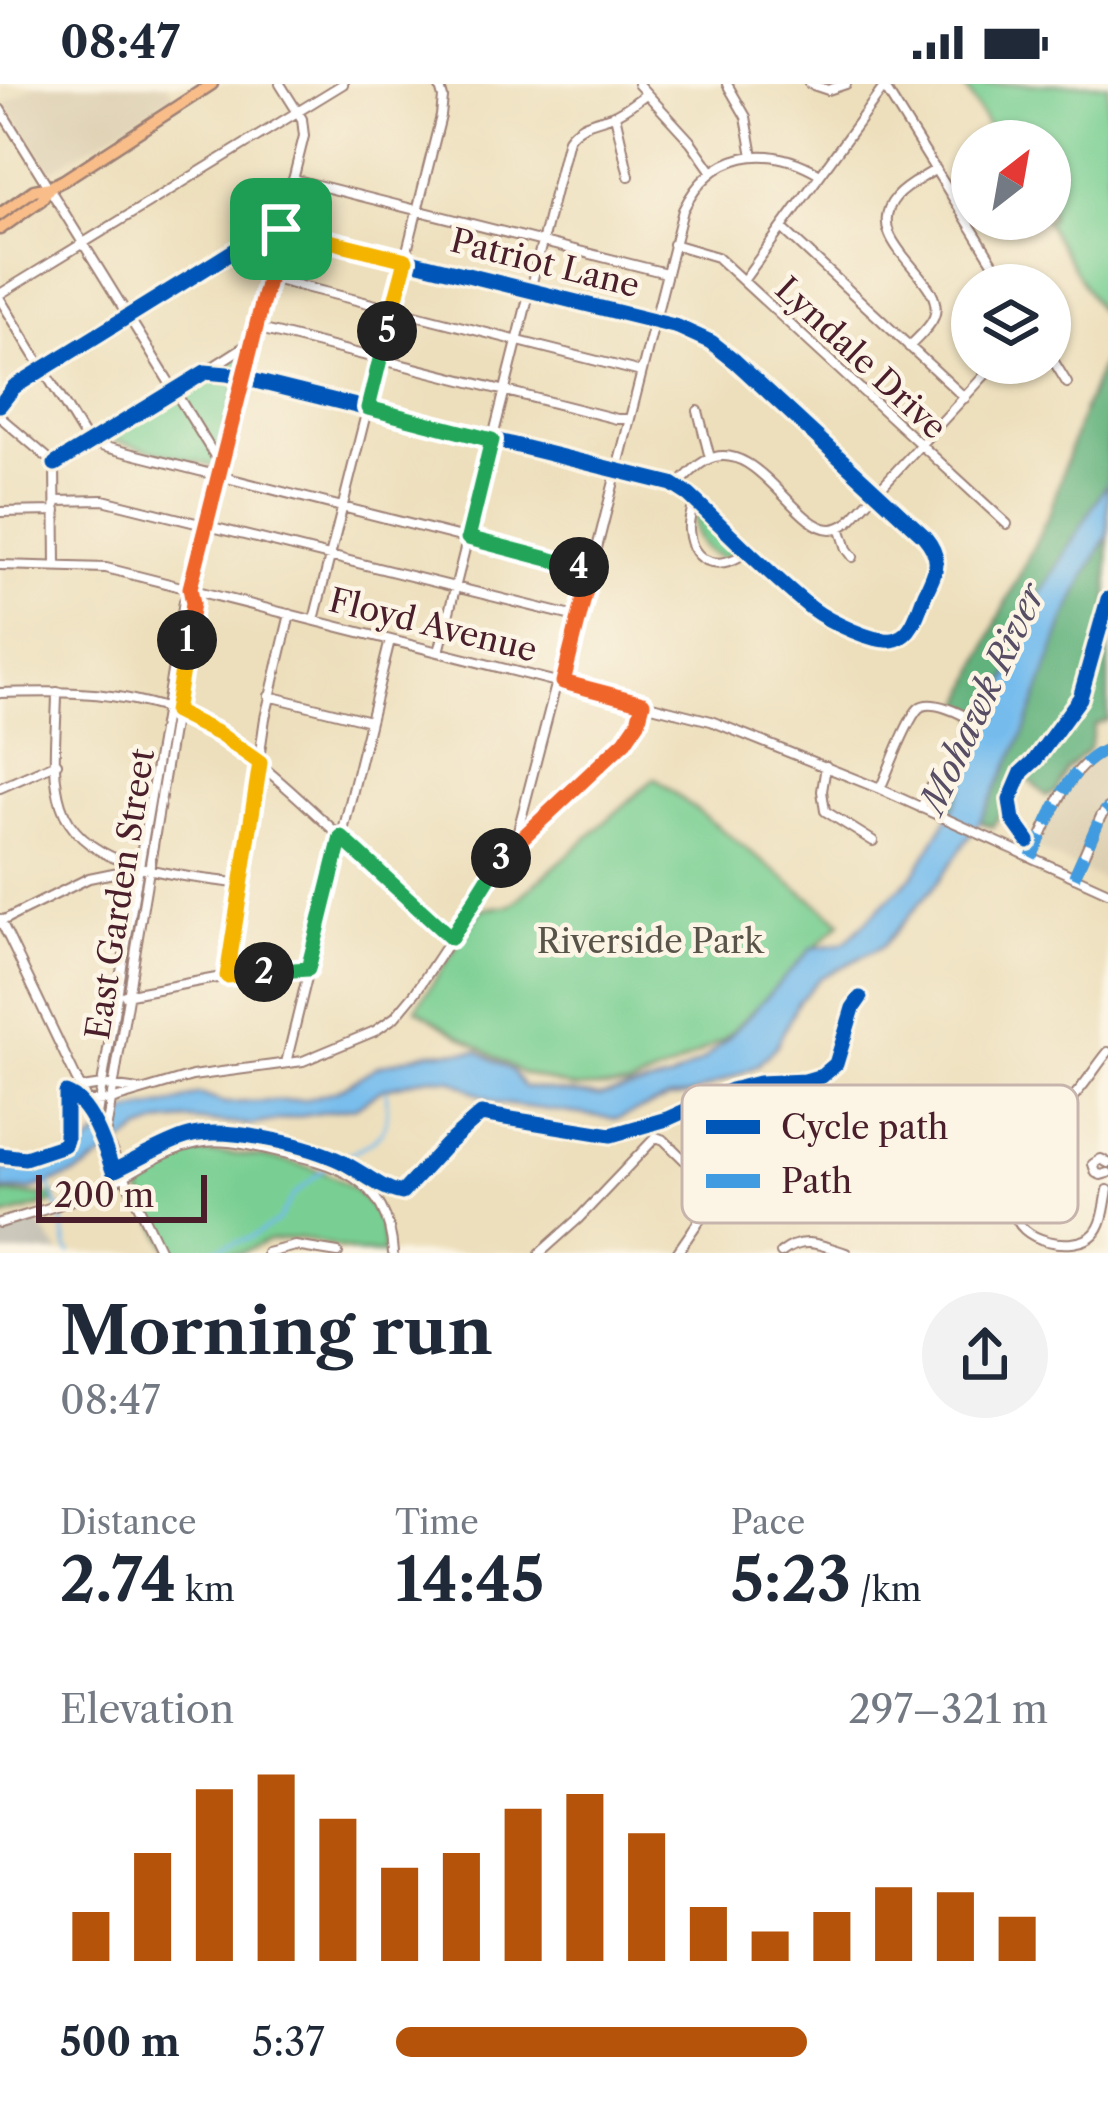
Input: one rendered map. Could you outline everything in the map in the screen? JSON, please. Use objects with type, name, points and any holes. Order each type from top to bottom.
[{"type":"main road","points":[[0,214],[212,84]]},
{"type":"main road","points":[[0,229],[41,200],[50,187]]},
{"type":"street","points":[[280,84],[298,112]]},
{"type":"street","points":[[344,84],[0,297],[91,443],[220,472],[591,570]]},
{"type":"street","points":[[314,620],[443,105],[439,84]]},
{"type":"street","points":[[638,84],[712,172]]},
{"type":"street","points":[[727,84],[746,117],[753,156]]},
{"type":"street","points":[[810,84],[828,90],[846,84]]},
{"type":"street","points":[[743,281],[883,85],[994,264]]},
{"type":"street","points":[[439,652],[568,139],[583,125],[615,115],[646,94]]},
{"type":"street","points":[[0,109],[175,390],[220,472]]},
{"type":"street","name":"East Garden Street","points":[[124,1177],[105,1137],[99,1102],[107,1086],[123,996],[184,601],[304,136],[298,112]]},
{"type":"street","points":[[615,115],[629,176]]},
{"type":"street","points":[[514,846],[580,618],[689,197],[712,172],[753,156],[787,158],[820,174]]},
{"type":"street","points":[[909,346],[936,308],[932,294],[892,239],[887,219],[900,192],[936,169]]},
{"type":"street","points":[[293,179],[666,273]]},
{"type":"street","points":[[0,405],[14,387],[43,368],[248,242],[281,229]]},
{"type":"street","name":"Patriot Lane","points":[[281,229],[678,327],[711,342],[924,536],[938,560],[911,626],[891,641],[827,618],[748,550]]},
{"type":"street","points":[[782,229],[965,398]]},
{"type":"street","name":"Lyndale Drive","points":[[674,244],[717,257],[1007,524]]},
{"type":"street","points":[[269,278],[641,372]]},
{"type":"street","points":[[256,328],[629,419]]},
{"type":"street","points":[[55,464],[253,341]]},
{"type":"street","points":[[205,371],[647,476],[695,500],[748,550],[723,565],[707,560],[692,543],[689,528],[695,500]]},
{"type":"street","points":[[676,487],[710,458],[742,460],[816,524],[824,529],[841,527],[977,384]]},
{"type":"street","points":[[698,411],[710,458]]},
{"type":"street","points":[[0,417],[55,464],[56,565]]},
{"type":"street","points":[[0,512],[103,500],[580,618]]},
{"type":"street","points":[[841,527],[853,557]]},
{"type":"street","name":"Floyd Avenue","points":[[0,565],[106,568],[711,721],[826,766],[1108,892]]},
{"type":"street","points":[[227,976],[269,696],[290,614]]},
{"type":"street","points":[[286,1064],[390,640]]},
{"type":"street","points":[[57,692],[57,787],[64,814],[81,837],[103,853],[144,868],[241,884]]},
{"type":"street","points":[[0,693],[116,696],[170,710],[219,734],[260,763],[451,938]]},
{"type":"street","points":[[269,696],[370,721]]},
{"type":"street","points":[[87,1101],[111,1100],[192,1076],[314,1058],[362,1038],[395,1017],[489,874],[625,741],[638,722],[643,703]]},
{"type":"street","points":[[880,790],[918,709],[930,704],[969,717],[974,722],[972,734],[946,792],[930,788],[921,808]]},
{"type":"street","points":[[1031,856],[1076,770],[1108,749]]},
{"type":"street","points":[[0,788],[57,763]]},
{"type":"street","points":[[826,766],[825,811],[873,841]]},
{"type":"street","points":[[1074,877],[1108,808]]},
{"type":"street","points":[[1090,839],[1108,827]]},
{"type":"street","points":[[101,874],[103,853]]},
{"type":"street","points":[[101,1124],[1,920],[101,874],[144,868]]},
{"type":"street","points":[[123,996],[227,976],[308,969]]},
{"type":"street","points":[[1078,1090],[1108,1052]]},
{"type":"street","name":"East Garden Street","points":[[101,1124],[111,1100],[107,1086]]},
{"type":"street","points":[[82,1089],[140,1090]]},
{"type":"street","points":[[540,1253],[656,1137],[682,1157]]},
{"type":"street","points":[[0,1223],[65,1202],[185,1146],[232,1142],[324,1163],[360,1181],[380,1204],[393,1253]]},
{"type":"street","points":[[1108,1163],[1101,1159],[1094,1164],[1096,1173],[1108,1173]]},
{"type":"street","points":[[124,1177],[161,1253]]},
{"type":"street","points":[[1017,1223],[1038,1240],[1066,1244],[1088,1240],[1098,1230],[1108,1190]]},
{"type":"street","points":[[677,1253],[699,1223]]},
{"type":"street","points":[[781,1253],[807,1241],[846,1253]]},
{"type":"street","points":[[267,1253],[295,1246],[338,1253]]},
{"type":"shaded area","points":[[37,84],[166,84],[174,96],[50,171],[5,104]]},
{"type":"shaded area","points":[[1108,739],[1108,883],[1031,846],[1073,768]]},
{"type":"shaded area","points":[[34,1217],[60,1253],[0,1253],[0,1228]]},
{"type":"green space","points":[[963,84],[1108,84],[1108,289],[1099,311],[1057,240],[1071,240],[1071,120],[984,120]]},
{"type":"green space","points":[[246,346],[217,467],[103,438]]},
{"type":"green space","points":[[1108,349],[1108,720],[1095,725],[1089,749],[1066,770],[1056,792],[1046,796],[1025,776],[992,827],[943,806],[979,724],[975,711],[962,707],[1050,512]]},
{"type":"green space","points":[[700,505],[746,547],[724,558],[708,550],[695,530]]},
{"type":"green space","name":"Riverside Park","points":[[655,778],[841,922],[725,1038],[672,1069],[629,1086],[575,1088],[522,1073],[416,1009],[481,909],[511,905]]},
{"type":"green space","points":[[187,1153],[279,1160],[340,1181],[364,1198],[379,1222],[384,1253],[359,1253],[300,1238],[267,1241],[241,1253],[170,1253],[135,1180]]},
{"type":"green space","points":[[0,1193],[55,1196],[55,1202],[0,1218]]},
{"type":"water","points":[[1108,482],[1108,535],[1065,620],[1025,731],[980,821],[938,882],[883,946],[820,978],[798,1002],[777,1045],[757,1066],[713,1085],[682,1085],[682,1096],[617,1119],[496,1103],[452,1080],[429,1077],[382,1089],[356,1107],[250,1125],[164,1122],[140,1131],[85,1170],[29,1190],[0,1190],[0,1170],[50,1166],[129,1112],[199,1094],[225,1103],[304,1100],[338,1090],[378,1066],[429,1052],[478,1051],[512,1071],[524,1087],[599,1096],[669,1080],[702,1061],[728,1038],[812,948],[846,941],[914,874],[952,811],[1031,622],[1025,606],[1043,590]]},
{"type":"waterway","points":[[332,1164],[382,1131],[386,1090]]},
{"type":"waterway","points":[[203,1253],[250,1238],[278,1221],[293,1196],[324,1169]]},
{"type":"waterway","points":[[48,1181],[70,1253]]},
{"type":"marked path","points":[[1031,857],[1070,781],[1108,749]]},
{"type":"marked path","points":[[1074,877],[1108,808]]},
{"type":"cycle path","points":[[0,405],[14,387],[248,242],[271,229],[281,229],[678,327],[711,342],[924,536],[936,564],[907,632],[896,639],[877,639],[811,608],[672,484],[227,374],[205,372],[55,464]]},
{"type":"cycle path","points":[[1028,841],[1013,820],[1010,800],[1022,772],[1080,698],[1108,599]]},
{"type":"cycle path","points":[[751,1085],[822,1076],[836,1064],[860,998]]},
{"type":"cycle path","points":[[0,1155],[25,1158],[64,1145],[66,1093],[89,1115],[113,1171],[180,1139],[222,1133],[321,1153],[402,1193],[481,1114],[611,1135],[682,1112]]},
{"type":"route","points":[[281,229],[406,260],[368,408],[492,440],[468,538],[591,570],[563,682],[643,703],[634,731],[625,741],[498,861],[451,938],[341,837],[308,969],[227,976],[260,763],[219,734],[175,712],[193,603],[190,588],[281,229]]},
{"type":"water label","name":"Mohawk River","points":[[982,698]]}]
